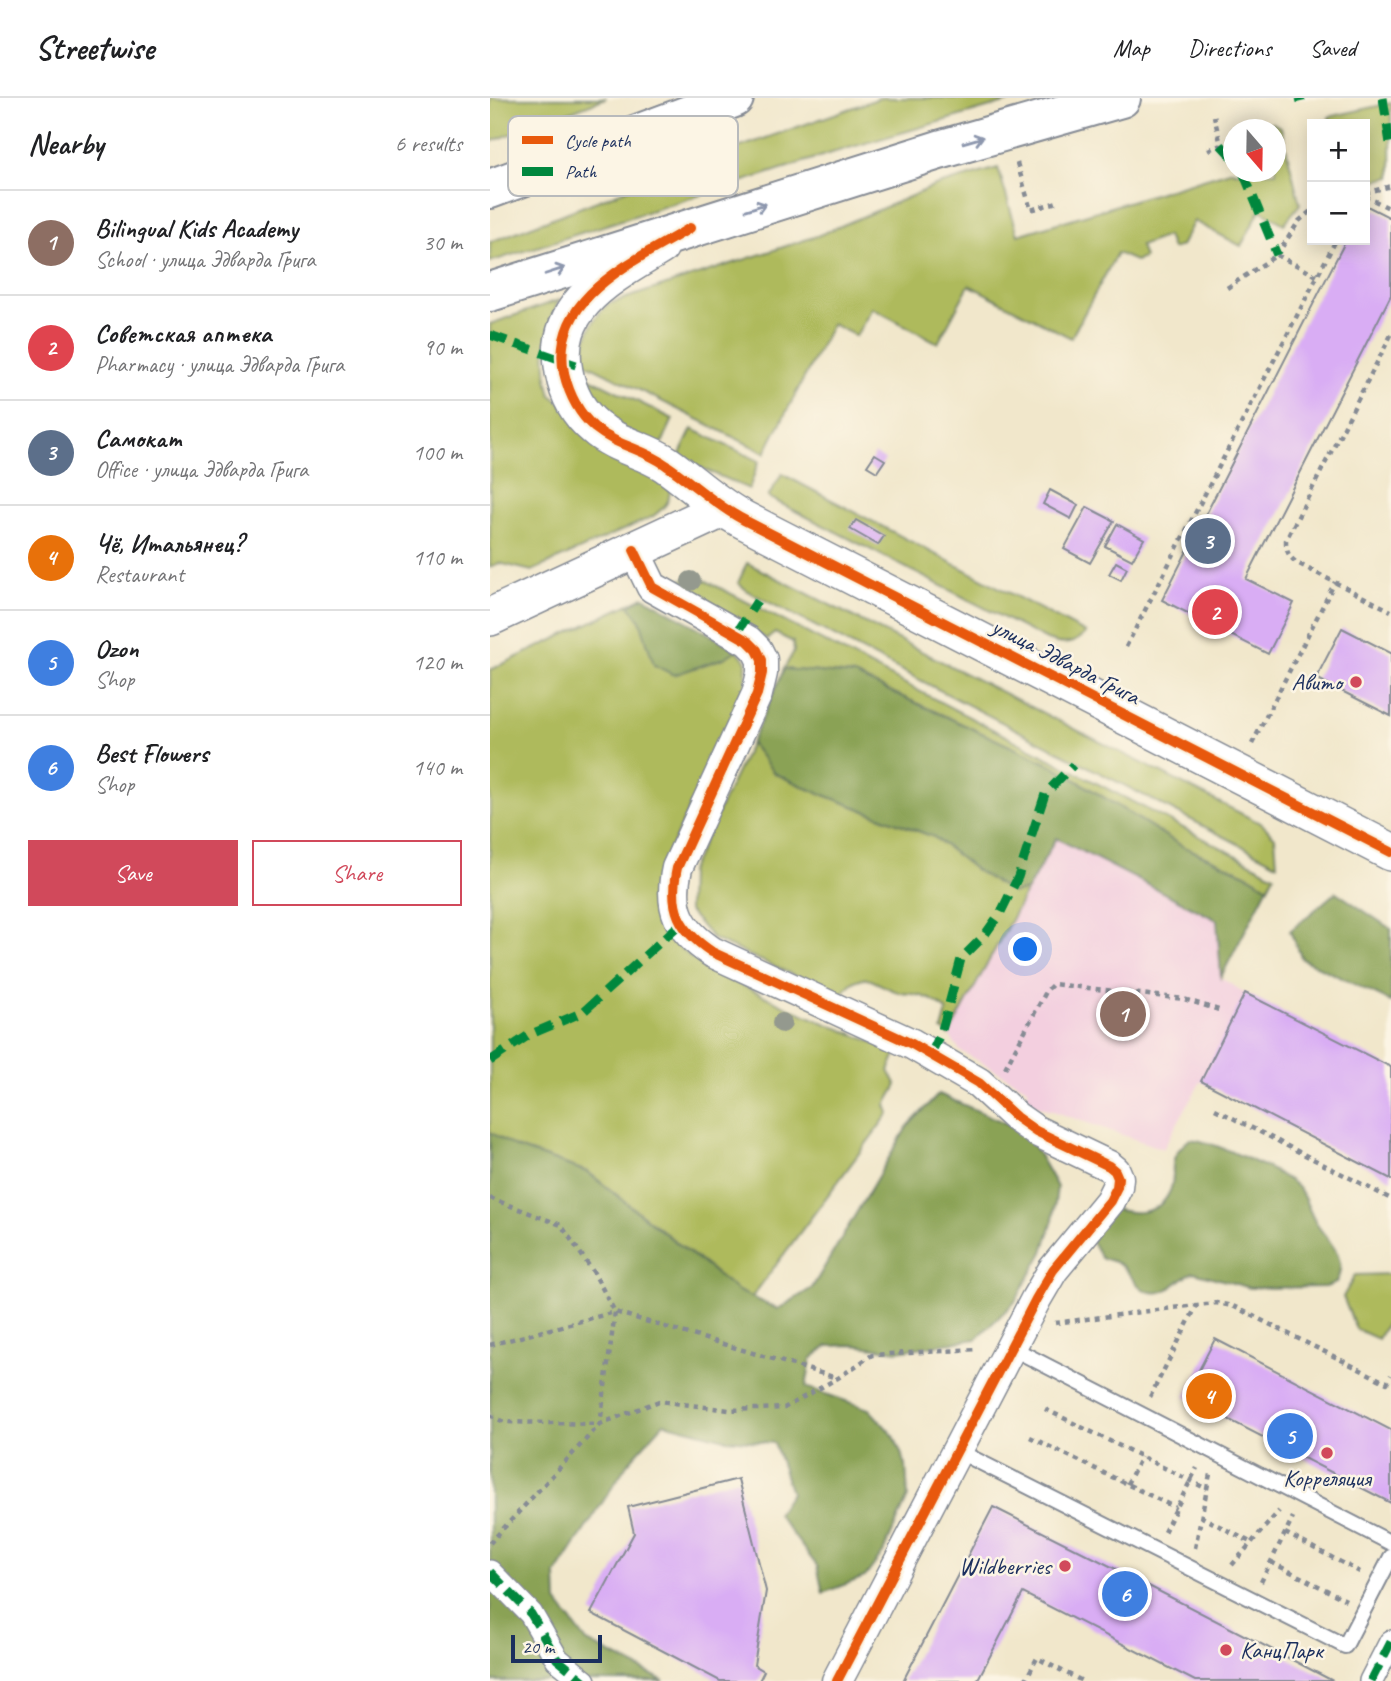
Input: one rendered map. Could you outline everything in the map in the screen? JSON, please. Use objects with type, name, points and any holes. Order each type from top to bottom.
[{"type":"main road","points":[[686,116],[734,98]]},
{"type":"main road","points":[[490,292],[939,149],[1121,98]]},
{"type":"main road","points":[[490,189],[508,182]]},
{"type":"street","name":"улица Эдварда Грига","points":[[690,228],[609,277],[588,294],[568,324],[563,340],[562,360],[570,393],[579,410],[594,427],[625,446],[664,463],[722,509],[1391,852]]},
{"type":"street","points":[[490,617],[722,509]]},
{"type":"street","points":[[628,553],[652,587],[748,641],[762,660],[757,694],[677,869],[674,884],[675,906],[681,923],[693,939],[712,952],[912,1044],[979,1083],[1016,1117],[1036,1131],[1109,1166],[1118,1178],[1118,1187],[1110,1201],[1053,1270],[956,1450],[837,1681]]},
{"type":"street","points":[[490,1572],[531,1614],[557,1659],[584,1681]]},
{"type":"street","points":[[1371,1681],[1391,1642]]},
{"type":"lane","points":[[1017,1337],[1142,1415],[1391,1543]]},
{"type":"lane","points":[[956,1450],[1345,1646],[1391,1557]]},
{"type":"path","points":[[1208,150],[1221,145],[1214,116]]},
{"type":"path","points":[[1015,157],[1031,210],[1060,201]]},
{"type":"path","points":[[1370,192],[1391,186]]},
{"type":"path","points":[[1370,197],[1391,209]]},
{"type":"path","points":[[1227,288],[1277,255],[1299,221],[1307,214]]},
{"type":"path","points":[[1126,647],[1333,245]]},
{"type":"path","points":[[1277,255],[1317,276]]},
{"type":"path","points":[[1391,335],[1286,540],[1286,551],[1290,558],[1391,611]]},
{"type":"path","points":[[1237,773],[1335,582]]},
{"type":"path","points":[[1005,1068],[1047,990],[1053,984],[1184,999],[1219,1010]]},
{"type":"path","points":[[1215,1109],[1391,1199]]},
{"type":"path","points":[[490,1198],[561,1225],[594,1273],[615,1312],[600,1424],[490,1543]]},
{"type":"path","points":[[490,1415],[504,1422],[600,1424],[659,1401],[729,1410],[783,1408],[838,1378],[872,1354],[1017,1337],[1216,1303],[1233,1306],[1389,1385],[1391,1375]]},
{"type":"path","points":[[1142,1415],[1197,1305]]},
{"type":"path","points":[[490,1345],[615,1312],[838,1378]]},
{"type":"path","points":[[1045,1409],[1207,1489]]},
{"type":"path","points":[[1030,1437],[1177,1508]]},
{"type":"path","points":[[1156,1550],[1191,1481],[1210,1451]]},
{"type":"path","points":[[1192,1568],[1207,1489],[1210,1451]]},
{"type":"path","points":[[1128,1484],[1141,1457]]},
{"type":"path","points":[[1253,1599],[1285,1533],[1298,1496]]},
{"type":"path","points":[[1217,1581],[1298,1496]]},
{"type":"path","points":[[1200,1517],[1252,1543]]},
{"type":"path","points":[[1285,1533],[1367,1576]]},
{"type":"path","points":[[1271,1562],[1353,1604],[1334,1640]]},
{"type":"path","points":[[1026,1681],[1037,1658],[1082,1681]]},
{"type":"shaded area","points":[[1056,838],[1218,920],[1221,978],[1245,993],[1391,1067],[1391,1179],[1201,1081],[1163,1149],[1024,1101],[1029,1089],[959,1050],[949,1035]]},
{"type":"green space","points":[[490,98],[606,98],[559,116],[508,116],[508,135],[490,142]]},
{"type":"green space","points":[[880,98],[1022,98],[738,183],[738,148]]},
{"type":"green space","points":[[1391,103],[1391,177],[1370,182],[1370,119],[1329,117]]},
{"type":"green space","points":[[1286,148],[1300,204],[1284,224],[1260,210],[1241,246],[1194,221],[1181,246],[1172,249],[1167,236],[1140,246],[1144,258],[1135,261],[1117,253],[1071,338],[969,285],[938,343],[872,308],[856,336],[832,324],[765,453],[583,362],[589,330],[608,304],[817,236],[935,186],[998,168],[1018,235],[1223,173],[1223,182],[1286,182]]},
{"type":"green space","points":[[610,196],[697,196],[490,262],[490,242]]},
{"type":"green space","points":[[559,300],[550,324],[545,358],[551,395],[669,486],[668,500],[652,517],[532,571],[499,563],[490,567],[490,324]]},
{"type":"green space","points":[[572,369],[673,419],[659,450],[615,430]]},
{"type":"green space","points":[[692,429],[759,461],[749,489],[678,458]]},
{"type":"green space","points":[[782,474],[1086,633],[1068,643],[1047,640],[768,497]]},
{"type":"green space","points":[[747,563],[1262,824],[1275,837],[1277,864],[749,592],[738,583]]},
{"type":"green space","points":[[693,574],[1274,875],[1268,887],[1246,874],[1182,846],[1055,767],[854,675],[784,669],[794,651],[793,642],[775,633],[767,639],[671,585]]},
{"type":"green space","points":[[644,597],[737,650],[746,661],[746,688],[662,866],[657,897],[664,928],[691,958],[714,972],[793,1010],[864,1038],[896,1054],[889,1071],[897,1085],[886,1105],[889,1113],[752,1297],[738,1291],[588,1172],[515,1147],[490,1132],[490,670]]},
{"type":"green space","points":[[644,597],[737,650],[724,658],[674,675],[654,665],[640,620],[629,605]]},
{"type":"green space","points":[[784,669],[854,675],[1055,767],[1182,846],[1246,874],[1268,887],[1221,977],[1217,920],[1056,838],[1027,890],[1013,893],[977,871],[934,837],[774,773],[751,743]]},
{"type":"green space","points":[[751,743],[774,773],[934,837],[977,871],[1013,893],[1027,890],[949,1035],[942,1030],[947,1011],[932,1000],[892,990],[869,979],[856,980],[840,996],[713,939],[688,911],[689,872]]},
{"type":"green space","points":[[1336,892],[1391,929],[1391,1002],[1302,959],[1290,931]]},
{"type":"green space","points":[[939,1094],[1026,1132],[1057,1187],[1053,1220],[1043,1252],[1015,1302],[976,1339],[898,1351],[853,1345],[828,1346],[811,1359],[806,1387],[869,1409],[894,1436],[906,1465],[908,1497],[883,1553],[865,1577],[823,1593],[817,1566],[777,1514],[791,1493],[774,1443],[725,1439],[664,1423],[628,1463],[556,1574],[557,1602],[587,1642],[664,1681],[490,1681],[490,1132],[515,1147],[587,1172],[738,1291],[778,1309],[812,1288],[907,1127]]},
{"type":"green space","points":[[1190,1139],[1247,1158],[1298,1188],[1315,1222],[1337,1253],[1340,1266],[1336,1283],[1326,1287],[1250,1288],[1194,1272],[1166,1290],[1154,1292],[1138,1285],[1120,1264],[1101,1258],[1091,1240],[1106,1206],[1132,1212],[1157,1207],[1164,1201],[1172,1186],[1176,1154]]},
{"type":"green space","points":[[1391,1274],[1391,1315],[1378,1339],[1356,1329],[1343,1297],[1355,1275]]},
{"type":"building","points":[[1370,208],[1391,218],[1391,295],[1246,579],[1294,603],[1268,654],[1162,600],[1343,245],[1370,245]]},
{"type":"building","points":[[875,454],[885,460],[877,472],[867,466]]},
{"type":"building","points":[[1050,490],[1078,505],[1071,519],[1043,504]]},
{"type":"building","points":[[1087,507],[1114,521],[1090,563],[1064,549]]},
{"type":"building","points":[[856,520],[884,536],[878,545],[850,529]]},
{"type":"building","points":[[1117,524],[1144,539],[1132,560],[1105,546]]},
{"type":"building","points":[[1116,562],[1127,568],[1121,580],[1109,574]]},
{"type":"building","points":[[1342,628],[1391,653],[1391,716],[1316,678]]},
{"type":"building","points":[[1245,993],[1391,1067],[1391,1179],[1201,1081]]},
{"type":"building","points":[[1215,1339],[1391,1430],[1391,1503],[1185,1397]]},
{"type":"building","points":[[738,1479],[766,1591],[754,1665],[764,1671],[759,1681],[720,1681],[591,1613],[634,1533],[628,1507]]},
{"type":"building","points":[[993,1507],[1333,1681],[1195,1681],[1023,1593],[977,1681],[903,1681]]},
{"type":"marked path","points":[[1300,98],[1301,102]]},
{"type":"marked path","points":[[1383,98],[1391,150]]},
{"type":"marked path","points":[[1247,182],[1277,255]]},
{"type":"marked path","points":[[490,335],[576,365]]},
{"type":"marked path","points":[[736,634],[757,601]]},
{"type":"marked path","points":[[931,1054],[942,1030],[961,959],[984,936],[1001,912],[1018,877],[1045,794],[1073,765]]},
{"type":"marked path","points":[[490,1061],[529,1035],[583,1012],[681,923]]},
{"type":"marked path","points":[[490,1572],[531,1614],[557,1659],[584,1681]]},
{"type":"marked path","points":[[1371,1681],[1391,1642]]},
{"type":"cycle path","points":[[690,228],[622,268],[601,284],[583,302],[570,322],[563,346],[564,373],[575,403],[595,428],[612,439],[658,460],[723,508],[744,520],[1391,852]]},
{"type":"cycle path","points":[[634,550],[652,587],[748,641],[762,660],[757,694],[677,868],[675,907],[684,927],[712,952],[912,1044],[979,1083],[1016,1117],[1036,1131],[1109,1166],[1118,1178],[1110,1201],[1053,1270],[1036,1299],[837,1681]]},
{"type":"place","name":"Самокат","points":[[1208,541]]},
{"type":"place","name":"Советская аптека","points":[[1215,612]]},
{"type":"place","name":"Авито","points":[[1356,682]]},
{"type":"place","name":"Bilingual Kids Academy","points":[[1123,1014]]},
{"type":"place","name":"Чё, Итальянец?","points":[[1209,1396]]},
{"type":"place","name":"Ozon","points":[[1290,1436]]},
{"type":"place","name":"Корреляция","points":[[1327,1453]]},
{"type":"place","name":"Wildberries","points":[[1065,1566]]},
{"type":"place","name":"Best Flowers","points":[[1125,1594]]},
{"type":"place","name":"КанцПарк","points":[[1226,1650]]}]
